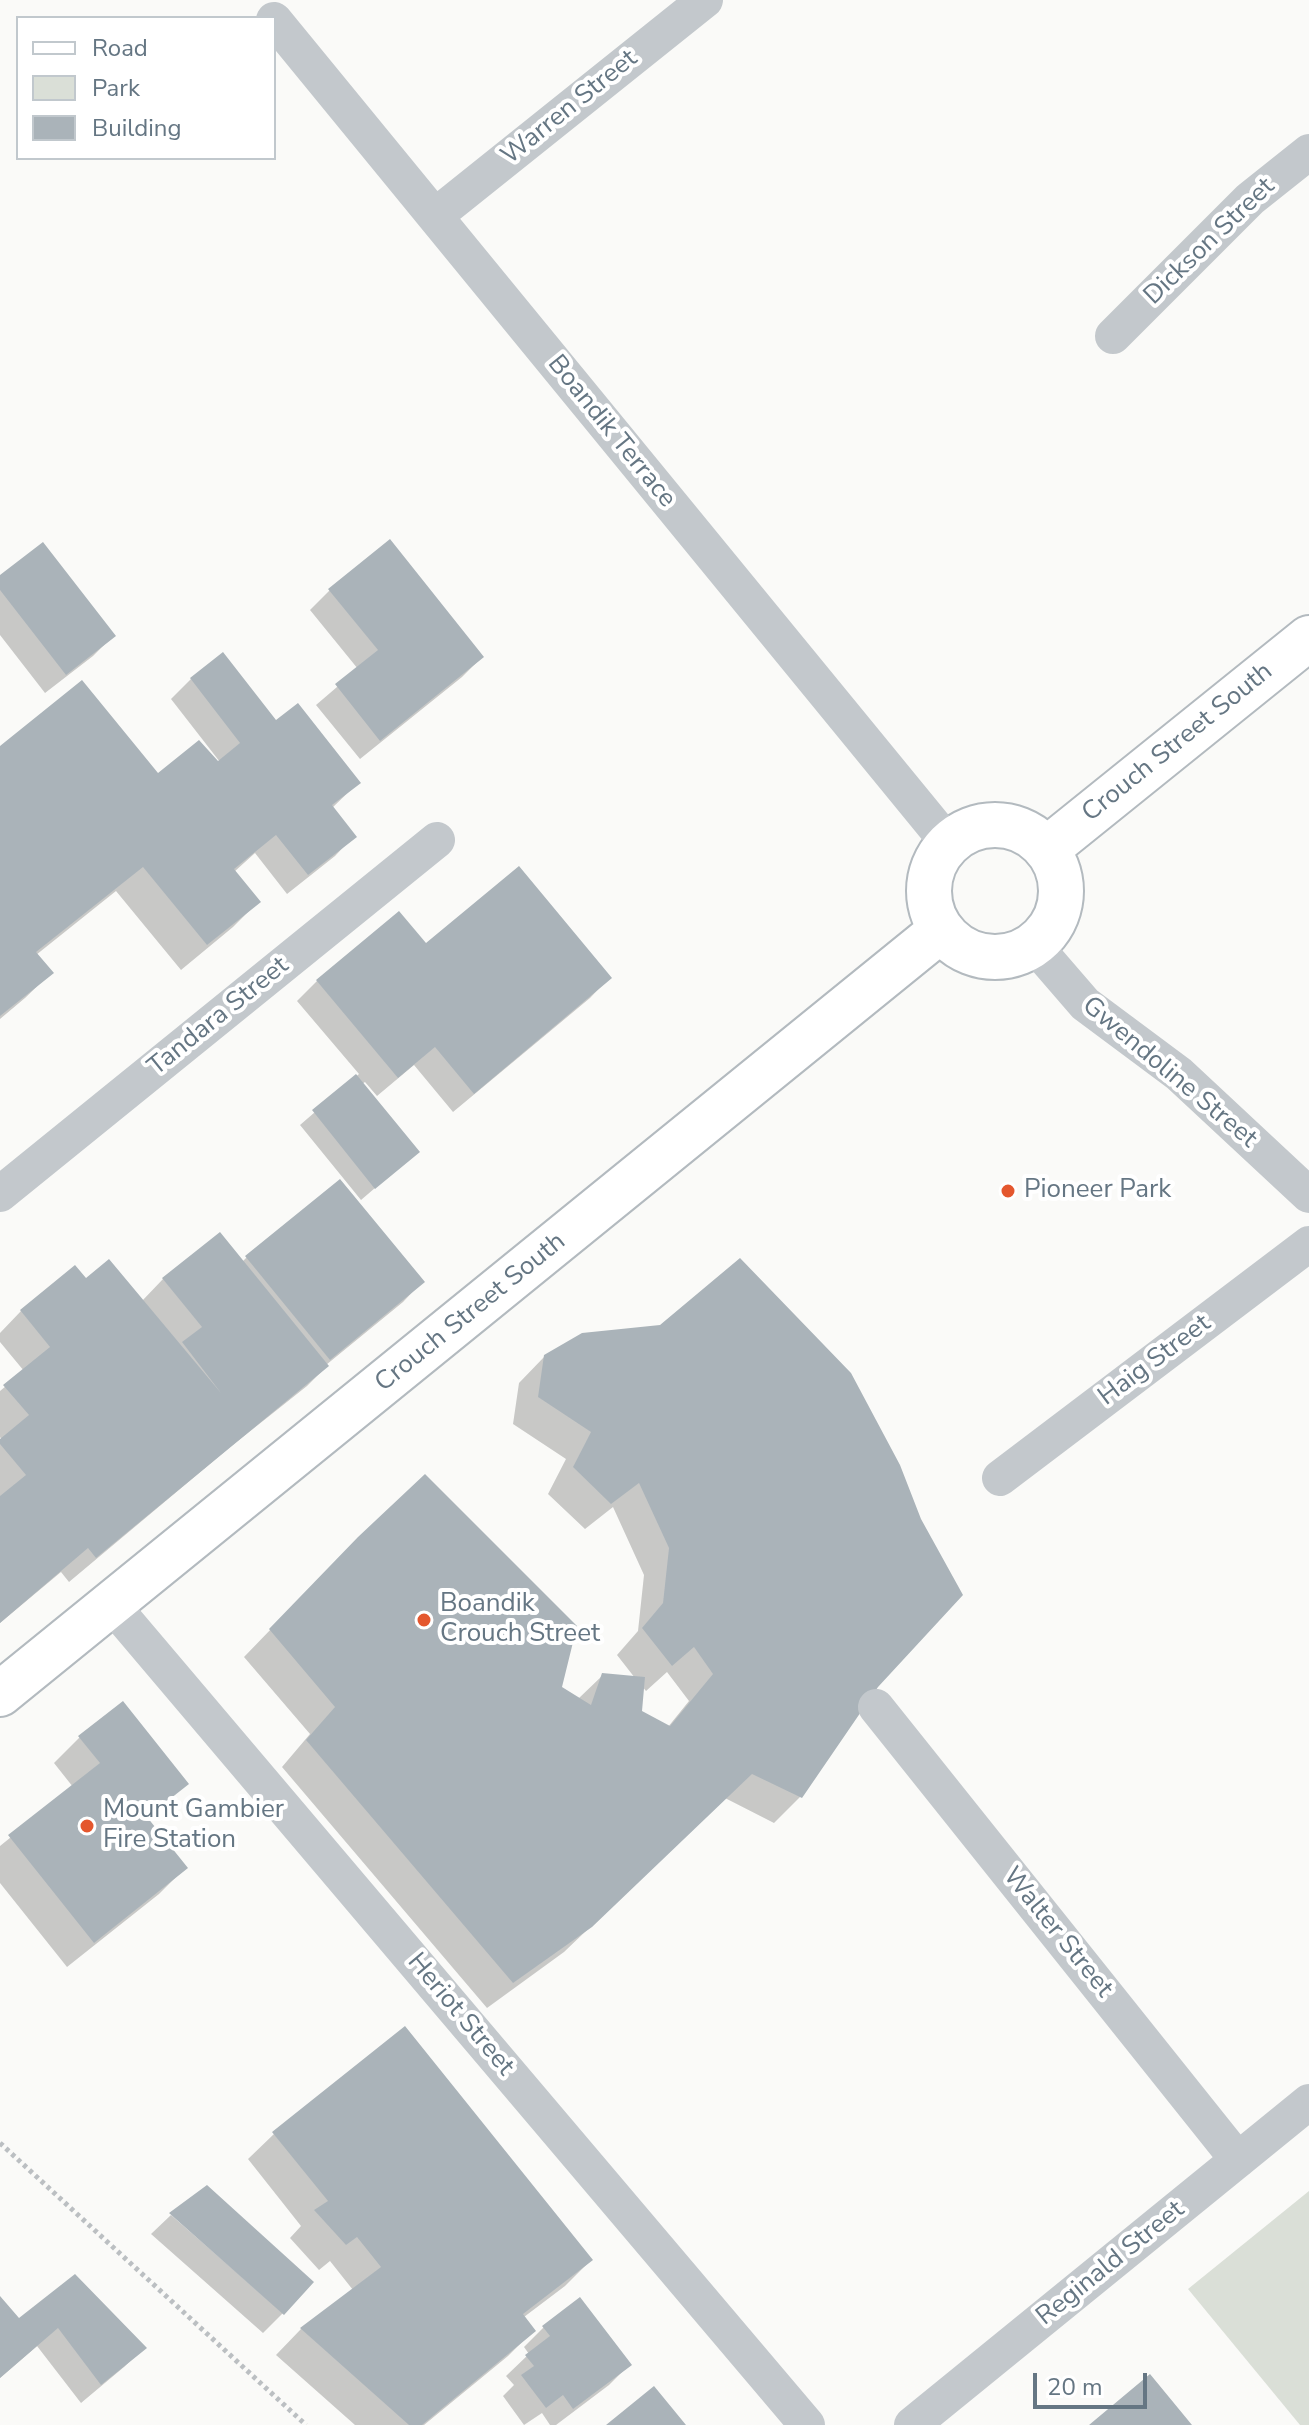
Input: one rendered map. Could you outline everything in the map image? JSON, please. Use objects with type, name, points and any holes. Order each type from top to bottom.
[{"type":"street","name":"Boandik Terrace","points":[[258,0],[271,16]]},
{"type":"street","name":"Warren Street","points":[[435,216],[705,0]]},
{"type":"street","name":"Boandik Terrace","points":[[276,23],[949,844]]},
{"type":"street","name":"Dickson Street","points":[[1113,336],[1250,199],[1309,152]]},
{"type":"street","name":"Crouch Street South","points":[[1047,849],[1309,638]]},
{"type":"street","points":[[976,826],[1001,827],[1027,832],[1047,849],[1059,872],[1059,898],[1053,924],[1034,945],[1013,955],[988,956],[962,949],[941,930],[930,909],[930,882],[936,858],[949,844],[976,826]]},
{"type":"street","name":"Tandara Street","points":[[0,1194],[437,840]]},
{"type":"street","name":"Crouch Street South","points":[[0,1694],[941,930]]},
{"type":"street","name":"Gwendoline Street","points":[[1034,945],[1085,1004],[1179,1074],[1309,1195]]},
{"type":"street","name":"Haig Street","points":[[1000,1478],[1309,1244]]},
{"type":"street","name":"Heriot Street","points":[[112,1605],[807,2425]]},
{"type":"street","name":"Walter Street","points":[[876,1707],[1238,2160]]},
{"type":"street","name":"Reginald Street","points":[[912,2425],[1309,2102]]},
{"type":"path","points":[[0,2143],[306,2425]]},
{"type":"green space","points":[[1309,2191],[1309,2425],[1300,2425],[1188,2289]]},
{"type":"building","points":[[390,539],[484,657],[380,741],[335,684],[378,650],[328,589]]},
{"type":"building","points":[[43,542],[116,636],[66,675],[0,590],[0,575]]},
{"type":"building","points":[[223,652],[276,720],[298,703],[361,783],[332,805],[357,837],[308,875],[276,835],[234,869],[261,902],[207,945],[143,867],[36,952],[54,973],[0,1016],[0,746],[82,680],[158,773],[199,740],[218,761],[240,743],[190,678]]},
{"type":"building","points":[[519,866],[612,978],[474,1094],[435,1047],[398,1078],[316,980],[399,911],[426,943]]},
{"type":"building","points":[[356,1074],[420,1152],[375,1189],[312,1110]]},
{"type":"building","points":[[340,1179],[425,1282],[330,1360],[245,1256]]},
{"type":"building","points":[[220,1232],[329,1366],[96,1558],[88,1548],[0,1623],[0,1496],[26,1475],[0,1444],[0,1439],[29,1415],[3,1385],[50,1347],[20,1310],[75,1265],[86,1278],[109,1259],[221,1393],[182,1342],[202,1327],[162,1278]]},
{"type":"building","name":"Boandik Crouch Street","points":[[740,1258],[851,1373],[900,1465],[921,1519],[963,1595],[878,1687],[802,1798],[752,1774],[592,1927],[513,1983],[306,1740],[335,1707],[269,1629],[358,1537],[425,1474],[577,1626],[562,1687],[591,1705],[602,1673],[645,1677],[642,1711],[670,1726],[713,1674],[694,1647],[672,1666],[642,1628],[663,1603],[669,1548],[639,1483],[611,1504],[573,1467],[591,1432],[538,1397],[544,1355],[582,1333],[660,1325]]},
{"type":"building","name":"Mount Gambier Fire Station","points":[[123,1701],[189,1784],[147,1817],[188,1868],[94,1943],[8,1835],[100,1763],[78,1736]]},
{"type":"building","points":[[405,2026],[593,2260],[523,2314],[536,2331],[422,2425],[409,2425],[300,2328],[381,2267],[357,2237],[346,2245],[314,2210],[328,2201],[272,2132]]},
{"type":"building","points":[[207,2185],[314,2282],[284,2315],[169,2213]]},
{"type":"building","points":[[75,2274],[147,2348],[101,2385],[58,2328],[0,2378],[0,2296],[19,2318]]},
{"type":"building","points":[[580,2297],[632,2365],[573,2409],[563,2395],[546,2408],[521,2375],[534,2366],[525,2355],[550,2336],[542,2326]]},
{"type":"building","points":[[1150,2374],[1192,2425],[1089,2425]]},
{"type":"building","points":[[654,2386],[686,2425],[606,2425]]},
{"type":"place","name":"Pioneer Park","points":[[1008,1191]]},
{"type":"place","name":"Boandik Crouch Street","points":[[424,1620]]},
{"type":"place","name":"Mount Gambier Fire Station","points":[[87,1826]]}]
